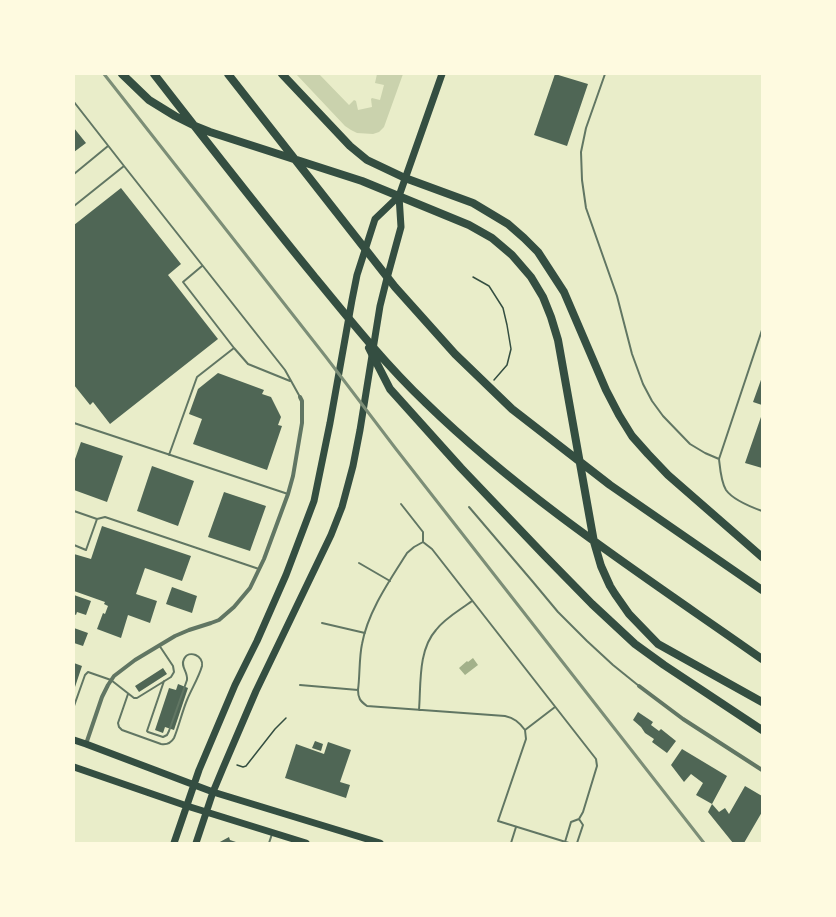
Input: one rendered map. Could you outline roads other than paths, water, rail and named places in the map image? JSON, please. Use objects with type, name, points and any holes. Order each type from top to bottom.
[{"type":"highway","points":[[122,74],[149,100],[195,126],[357,179],[399,196],[469,225],[492,238],[512,255],[531,277],[543,297],[558,340],[594,542],[601,566],[610,586],[629,614],[658,644],[762,702]]},
{"type":"highway","points":[[154,74],[273,226],[364,338],[424,402],[472,446],[567,522],[762,659]]},
{"type":"highway","points":[[228,74],[395,287],[455,354],[488,386],[512,409],[610,486],[762,590]]},
{"type":"highway","points":[[282,74],[350,146],[368,160],[405,178],[458,197],[483,208],[508,224],[538,252],[564,292],[606,390],[632,436],[668,475],[762,557]]},
{"type":"highway","points":[[364,338],[390,389],[461,468],[592,604],[635,644],[762,730]]},
{"type":"main road","points":[[196,843],[213,792],[256,691],[331,535],[342,507],[360,430],[380,306],[401,227],[399,196],[442,74]]},
{"type":"main road","points":[[174,843],[193,784],[235,685],[286,575],[314,501],[357,275],[375,219],[399,196]]},
{"type":"main road","points":[[74,740],[213,792],[380,843]]},
{"type":"main road","points":[[74,767],[207,813],[306,843]]},
{"type":"street","points":[[86,744],[105,690],[114,676],[127,665],[159,645],[182,633],[219,620],[234,607],[250,588],[260,569],[273,536],[293,476],[302,423],[302,401],[300,397]]},
{"type":"street","points":[[639,686],[683,719],[762,770]]},
{"type":"lane","points":[[605,74],[586,128],[581,152],[582,180],[586,208],[617,296],[632,354],[643,384],[652,402],[663,416],[690,444],[719,459]]},
{"type":"lane","points":[[74,102],[285,370],[300,397]]},
{"type":"lane","points":[[74,174],[108,146]]},
{"type":"lane","points":[[74,206],[124,166]]},
{"type":"lane","points":[[202,266],[183,282],[248,364],[290,381]]},
{"type":"lane","points":[[762,330],[719,459],[721,476],[726,490],[736,499],[762,511]]},
{"type":"lane","points":[[169,455],[197,377],[234,348]]},
{"type":"lane","points":[[74,423],[288,494]]},
{"type":"lane","points":[[401,504],[423,532],[424,542],[432,549],[596,759],[597,766],[583,812],[579,819],[571,822],[565,842]]},
{"type":"lane","points":[[469,507],[558,612],[613,665],[639,686]]},
{"type":"lane","points":[[74,511],[97,519],[105,517],[260,569]]},
{"type":"lane","points":[[74,546],[86,550],[97,519]]},
{"type":"lane","points":[[424,542],[414,547],[407,553],[376,606],[368,623],[362,645],[358,696],[361,702],[367,706],[505,716],[513,718],[520,723],[525,730],[526,739],[498,821],[569,843]]},
{"type":"lane","points":[[359,563],[390,581]]},
{"type":"lane","points":[[419,710],[422,661],[427,644],[431,636],[441,624],[472,601]]},
{"type":"lane","points":[[322,623],[365,633]]},
{"type":"lane","points":[[74,706],[85,675],[88,672],[111,680],[134,698],[137,698],[164,681],[172,675],[174,669],[159,645]]},
{"type":"lane","points":[[128,694],[118,727],[122,730],[162,744],[168,744],[174,738],[186,700],[201,668],[202,664],[200,659],[196,655],[191,654],[186,656],[184,660],[183,665],[187,674],[186,680],[169,731],[167,735],[163,737],[147,731],[164,681]]},
{"type":"lane","points":[[300,685],[358,690]]},
{"type":"lane","points":[[525,730],[555,707]]},
{"type":"lane","points":[[577,843],[583,825],[579,819]]},
{"type":"lane","points":[[511,843],[516,827]]},
{"type":"lane","points":[[269,843],[272,833]]},
{"type":"railway","points":[[104,74],[704,843]]}]
